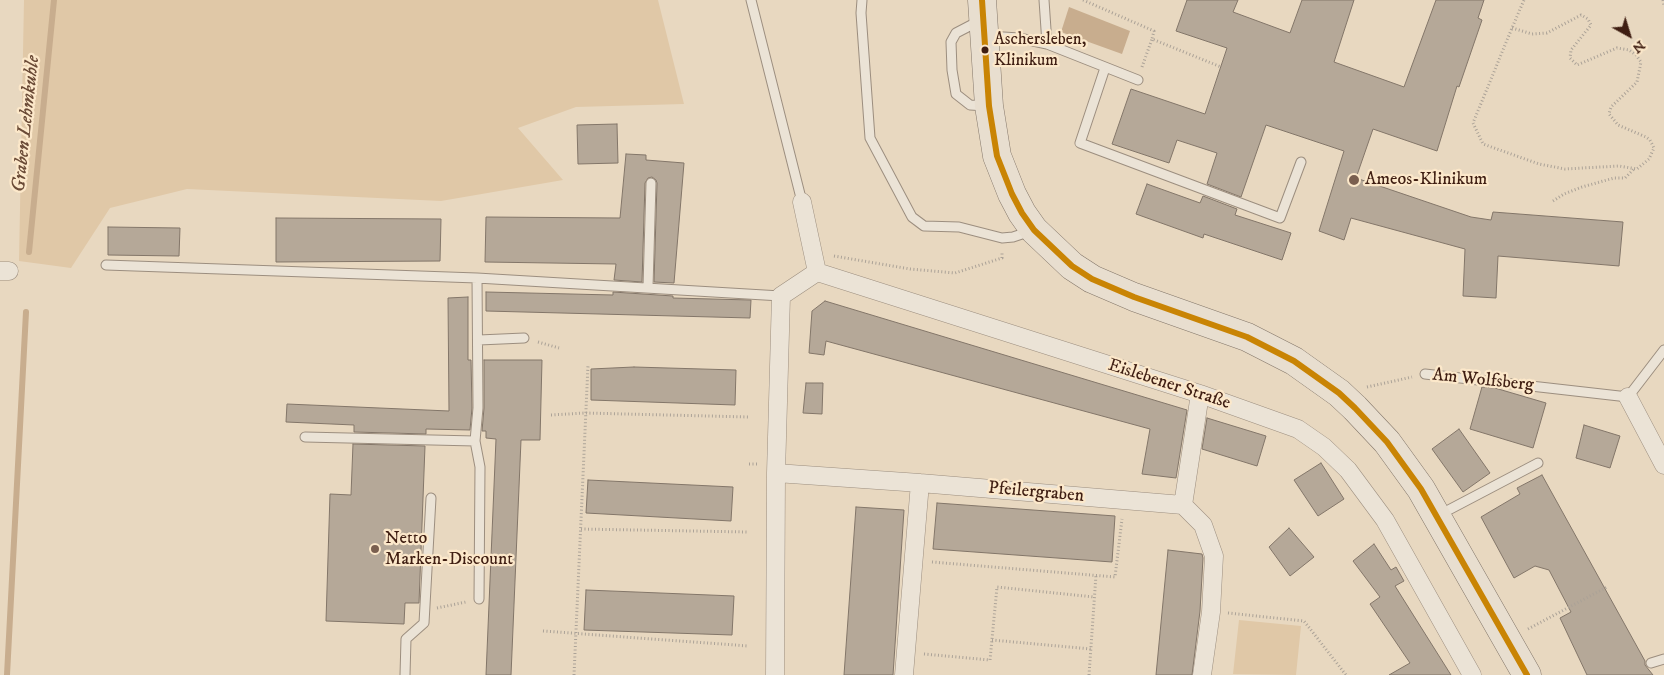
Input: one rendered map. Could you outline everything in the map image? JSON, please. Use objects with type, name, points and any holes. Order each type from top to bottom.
[{"type":"main road","points":[[983,18],[992,132],[1003,173],[1015,200],[1034,230],[1066,261],[1092,279],[1126,294],[1247,337],[1294,361],[1339,393],[1387,442],[1421,489],[1527,675]]},
{"type":"street","points":[[775,675],[776,473],[781,296],[818,272],[802,202]]},
{"type":"street","name":"Eislebener Straße","points":[[818,272],[1200,394],[1298,429],[1324,447],[1348,470],[1384,520],[1472,675]]},
{"type":"street","points":[[1200,394],[1183,505],[1203,525],[1214,556],[1211,612],[1202,675]]},
{"type":"street","points":[[1628,397],[1664,464]]},
{"type":"street","name":"Pfeilergraben","points":[[776,473],[1183,505]]},
{"type":"street","points":[[904,675],[920,483]]},
{"type":"lane","points":[[751,0],[802,202]]},
{"type":"lane","points":[[862,0],[861,13],[870,138],[912,217],[924,226],[959,227],[1002,238],[1034,230]]},
{"type":"lane","points":[[1044,0],[1047,44]]},
{"type":"lane","points":[[983,18],[1019,38],[1047,44],[1138,80]]},
{"type":"lane","points":[[1105,68],[1080,143],[1280,218],[1301,162]]},
{"type":"lane","points":[[648,287],[651,183]]},
{"type":"lane","points":[[106,265],[477,278],[781,296]]},
{"type":"lane","points":[[477,278],[479,340],[478,408],[475,441],[480,467],[479,599]]},
{"type":"lane","points":[[479,340],[524,338]]},
{"type":"lane","points":[[1628,397],[1664,350]]},
{"type":"lane","name":"Am Wolfsberg","points":[[1425,374],[1628,397]]},
{"type":"lane","points":[[305,437],[475,441]]},
{"type":"lane","points":[[1436,516],[1538,463]]},
{"type":"lane","points":[[405,675],[406,639],[424,622],[431,498]]},
{"type":"lane","points":[[1652,663],[1664,659]]},
{"type":"path","points":[[1083,0],[1154,31],[1138,80]]},
{"type":"path","points":[[1512,28],[1532,34],[1547,33],[1581,15],[1588,19],[1591,25],[1571,50],[1570,58],[1577,65],[1617,48],[1628,50],[1636,55],[1641,62],[1637,82],[1611,107],[1610,114],[1618,125],[1646,137],[1654,148],[1649,159],[1638,169],[1619,166],[1565,170],[1539,164],[1483,144],[1473,123],[1512,28],[1524,0]]},
{"type":"path","points":[[1663,0],[1664,6]]},
{"type":"path","points":[[1152,39],[1221,67]]},
{"type":"path","points":[[1553,201],[1564,194],[1582,187],[1614,178],[1624,178],[1634,169]]},
{"type":"path","points":[[814,252],[910,269],[955,273],[1002,258],[1002,238]]},
{"type":"path","points":[[524,338],[559,348]]},
{"type":"path","points":[[574,675],[588,365]]},
{"type":"path","name":"Am Wolfsberg","points":[[1339,393],[1425,374]]},
{"type":"path","points":[[551,415],[749,417]]},
{"type":"path","points":[[914,560],[1115,577],[1124,501]]},
{"type":"path","points":[[580,529],[748,532]]},
{"type":"path","points":[[1089,675],[1096,575]]},
{"type":"path","points":[[906,653],[990,660],[997,587],[1094,597]]},
{"type":"path","points":[[1507,641],[1607,587]]},
{"type":"path","points":[[425,611],[479,599]]},
{"type":"path","points":[[1211,612],[1304,621],[1346,675]]},
{"type":"path","points":[[543,632],[748,646]]},
{"type":"path","points":[[992,640],[1091,649]]},
{"type":"shaded area","points":[[24,0],[658,0],[684,104],[576,107],[518,128],[563,180],[441,201],[187,189],[110,208],[71,268],[19,261]]},
{"type":"shaded area","points":[[1069,7],[1130,31],[1122,54],[1061,32]]},
{"type":"shaded area","points":[[1239,620],[1301,626],[1296,675],[1233,674]]},
{"type":"building","points":[[1187,0],[1238,0],[1233,12],[1290,33],[1302,0],[1354,0],[1334,62],[1404,87],[1436,0],[1484,0],[1478,18],[1482,20],[1459,87],[1457,86],[1437,151],[1373,129],[1356,178],[1471,217],[1491,220],[1493,212],[1623,222],[1619,266],[1498,256],[1496,298],[1463,296],[1465,249],[1351,218],[1344,240],[1319,231],[1344,151],[1266,125],[1241,197],[1207,184],[1217,153],[1177,140],[1169,163],[1112,144],[1131,89],[1205,114],[1227,48],[1176,31]]},
{"type":"building","points":[[617,124],[618,163],[578,164],[577,125]]},
{"type":"building","points":[[626,154],[646,155],[646,160],[684,163],[674,283],[654,282],[657,183],[652,177],[648,178],[645,183],[642,282],[614,280],[616,264],[485,262],[486,217],[620,218]]},
{"type":"building","points":[[1147,184],[1200,203],[1203,196],[1237,209],[1235,215],[1291,233],[1282,260],[1204,234],[1203,238],[1136,214]]},
{"type":"building","points":[[276,218],[441,219],[440,261],[276,262]]},
{"type":"building","points":[[108,227],[180,228],[179,256],[108,255]]},
{"type":"building","points":[[486,292],[613,295],[613,292],[673,296],[673,298],[751,300],[750,318],[486,311]]},
{"type":"building","points":[[468,297],[468,360],[471,360],[472,408],[470,430],[426,429],[426,434],[354,432],[354,425],[286,422],[287,404],[449,411],[448,298]]},
{"type":"building","points":[[825,301],[1187,410],[1176,478],[1142,474],[1150,429],[826,341],[824,355],[809,353],[812,311]]},
{"type":"building","points":[[484,360],[542,360],[540,440],[521,440],[511,675],[486,675],[496,439],[486,438],[486,431],[482,431]]},
{"type":"building","points":[[634,367],[736,370],[735,405],[591,400],[591,369]]},
{"type":"building","points":[[806,383],[823,383],[822,414],[803,413]]},
{"type":"building","points":[[1482,387],[1495,388],[1546,403],[1533,448],[1470,429]]},
{"type":"building","points":[[1207,418],[1266,436],[1257,466],[1202,449]]},
{"type":"building","points":[[1584,425],[1620,436],[1610,468],[1576,458]]},
{"type":"building","points":[[1459,429],[1490,473],[1463,492],[1432,449]]},
{"type":"building","name":"Netto Marken-Discount","points":[[353,444],[425,446],[419,603],[405,603],[404,624],[326,621],[330,494],[351,495]]},
{"type":"building","points":[[1321,463],[1344,499],[1318,516],[1294,480]]},
{"type":"building","points":[[1542,475],[1645,661],[1645,665],[1653,675],[1587,675],[1560,618],[1571,612],[1549,570],[1535,566],[1514,578],[1481,517],[1520,494],[1517,488]]},
{"type":"building","points":[[588,480],[733,487],[731,521],[586,513]]},
{"type":"building","points":[[937,503],[1115,516],[1112,562],[933,549]]},
{"type":"building","points":[[856,507],[904,510],[893,675],[844,675]]},
{"type":"building","points":[[1289,528],[1314,557],[1290,576],[1269,547]]},
{"type":"building","points":[[1374,544],[1391,570],[1396,567],[1404,581],[1395,586],[1451,675],[1389,675],[1410,663],[1370,604],[1380,597],[1353,561]]},
{"type":"building","points":[[1168,550],[1202,554],[1203,558],[1200,611],[1192,675],[1156,675]]},
{"type":"building","points":[[586,590],[734,596],[732,635],[584,630]]},
{"type":"waterway","name":"Graben Lehmkuhle","points":[[29,252],[54,0]]},
{"type":"waterway","name":"Graben Lehmkuhle","points":[[7,675],[26,312]]},
{"type":"transit line","points":[[982,0],[989,106],[997,156],[1012,194],[1034,230],[1072,266],[1092,279],[1134,297],[1247,337],[1294,361],[1339,393],[1387,442],[1421,489],[1527,675]]},
{"type":"place","name":"Aschersleben, Klinikum","points":[[985,50]]},
{"type":"place","name":"Ameos-Klinikum","points":[[1354,180]]},
{"type":"place","name":"Netto Marken-Discount","points":[[375,549]]}]
